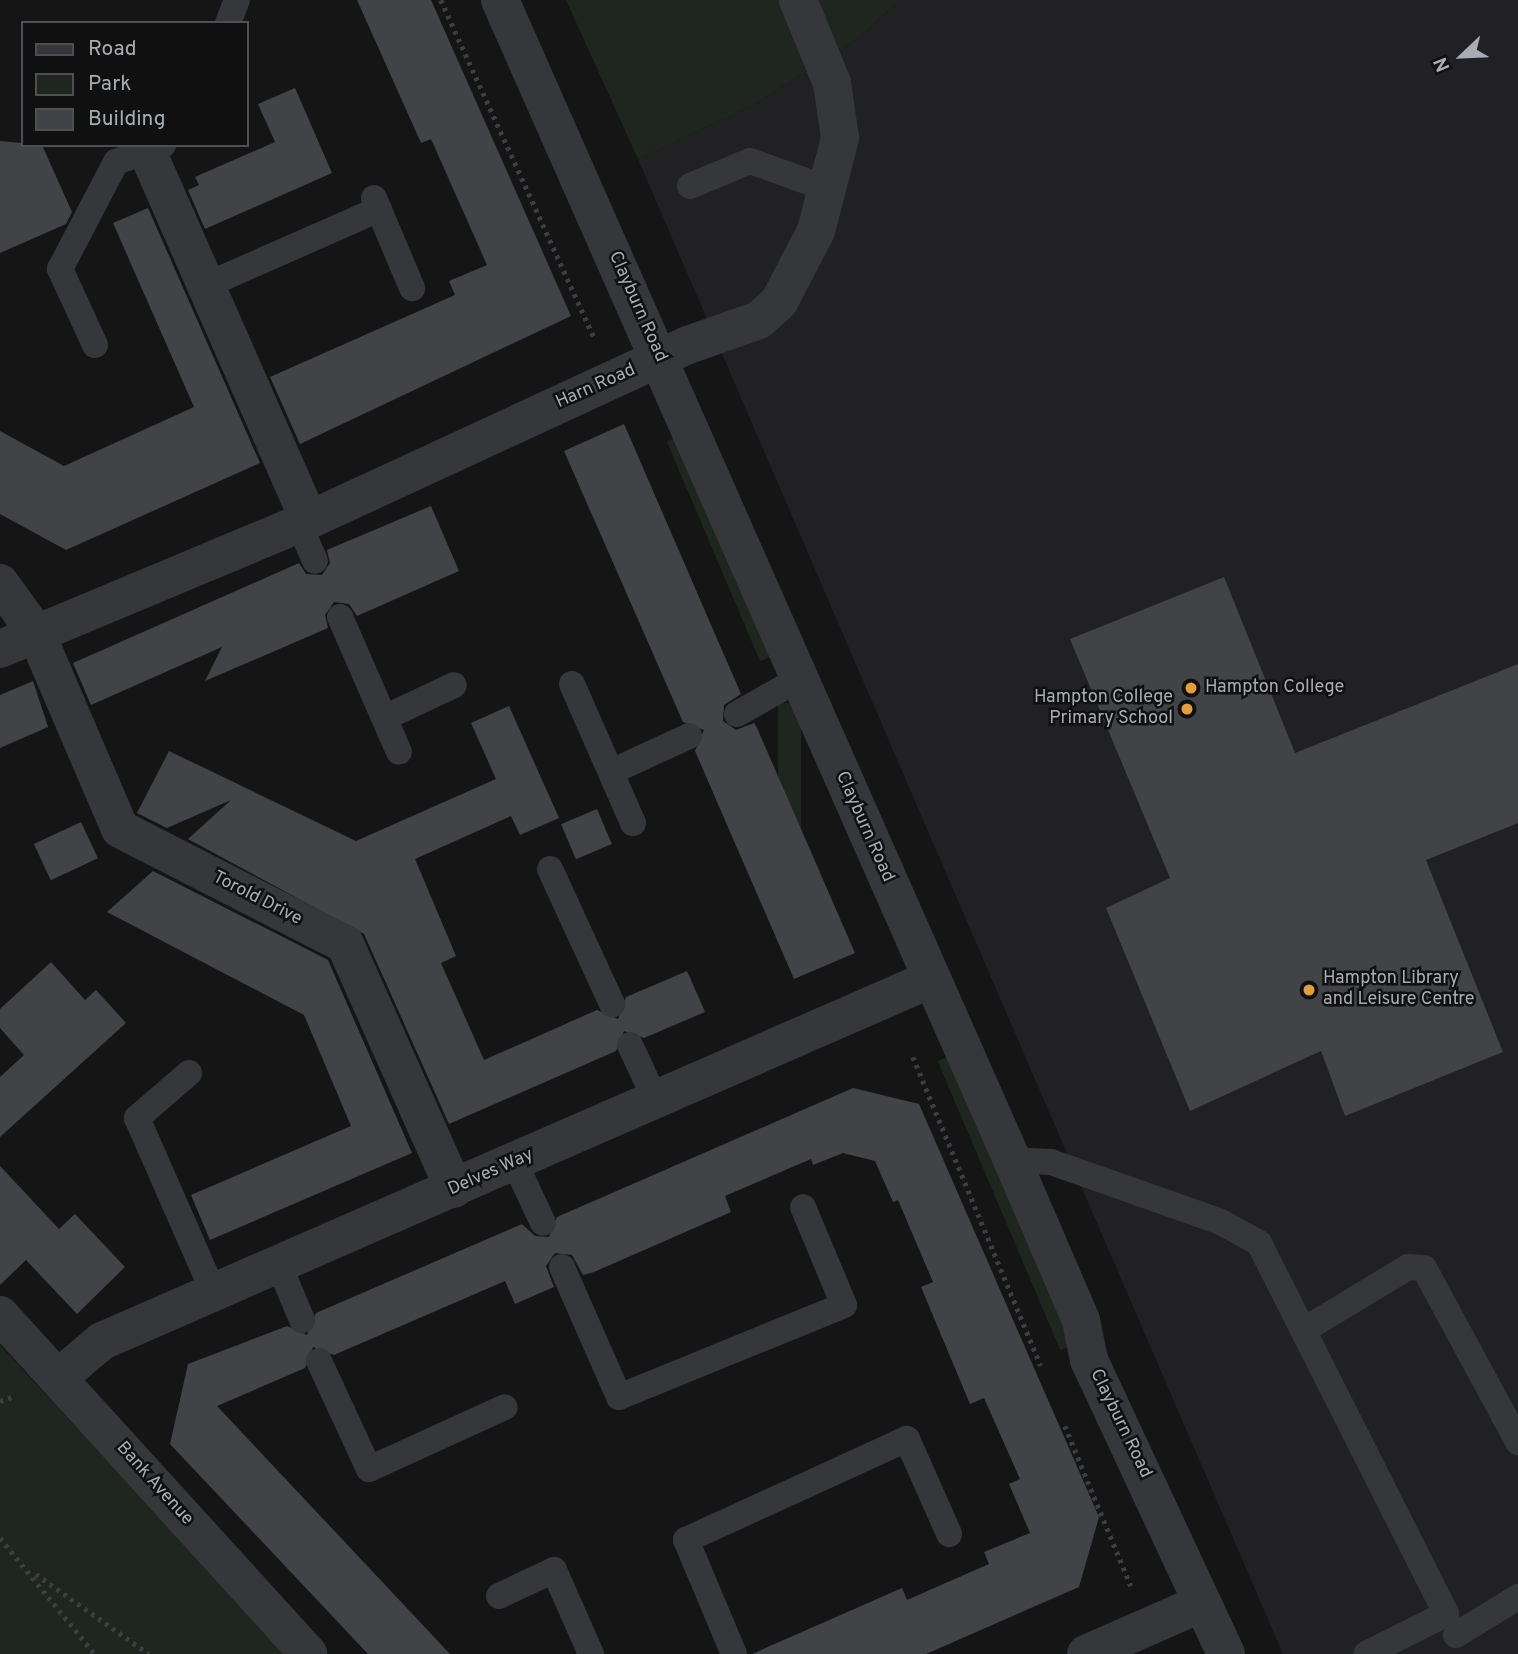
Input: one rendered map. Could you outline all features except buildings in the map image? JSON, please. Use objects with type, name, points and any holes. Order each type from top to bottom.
[{"type":"street","name":"Clayburn Road","points":[[500,0],[1012,1160],[1081,1320],[1089,1360],[1226,1654]]},
{"type":"street","name":"Harn Road","points":[[0,649],[304,522],[660,359],[760,320],[779,302],[816,231],[841,138],[838,111],[798,0]]},
{"type":"street","points":[[155,148],[207,285],[304,522]]},
{"type":"street","points":[[0,583],[36,633]]},
{"type":"street","name":"Torold Drive","points":[[36,633],[120,829],[345,944],[454,1189]]},
{"type":"street","name":"Delves Way","points":[[58,1378],[102,1341],[515,1163],[931,979]]},
{"type":"street","name":"Bank Avenue","points":[[0,1315],[309,1654]]},
{"type":"street","points":[[1086,1654],[1202,1603]]},
{"type":"lane","points":[[229,21],[237,0]]},
{"type":"lane","points":[[95,345],[60,270],[116,162],[155,148]]},
{"type":"lane","points":[[690,187],[750,161],[828,189]]},
{"type":"lane","points":[[207,285],[376,204],[412,288]]},
{"type":"lane","points":[[304,522],[315,561]]},
{"type":"lane","points":[[340,617],[399,752]]},
{"type":"lane","points":[[737,714],[799,679]]},
{"type":"lane","points":[[572,684],[633,823]]},
{"type":"lane","points":[[384,718],[454,685]]},
{"type":"lane","points":[[611,772],[689,736]]},
{"type":"lane","points":[[550,869],[612,1004]]},
{"type":"lane","points":[[630,1045],[656,1101]]},
{"type":"lane","points":[[189,1073],[137,1118],[214,1293]]},
{"type":"lane","points":[[1012,1160],[1051,1163],[1219,1221],[1259,1243],[1446,1614],[1366,1654]]},
{"type":"lane","points":[[515,1163],[543,1223]]},
{"type":"lane","points":[[562,1267],[619,1397],[844,1305],[803,1207]]},
{"type":"lane","points":[[279,1265],[302,1320]]},
{"type":"lane","points":[[1304,1330],[1408,1267],[1424,1268],[1518,1442]]},
{"type":"lane","points":[[319,1361],[369,1469],[505,1407]]},
{"type":"lane","points":[[734,1654],[686,1540],[907,1439],[949,1534]]},
{"type":"lane","points":[[499,1596],[554,1570],[591,1654]]},
{"type":"lane","points":[[1456,1635],[1518,1597]]},
{"type":"path","points":[[441,0],[596,345]]},
{"type":"path","points":[[907,1044],[1042,1370]]},
{"type":"path","points":[[1063,1420],[1134,1593]]},
{"type":"path","points":[[0,1538],[32,1572],[95,1654]]},
{"type":"path","points":[[32,1572],[149,1654]]},
{"type":"shaded area","name":"Hampton College","points":[[900,0],[1518,0],[1518,1654],[1283,1654],[638,159],[757,103],[859,37]]},
{"type":"green space","points":[[566,0],[900,0],[859,37],[757,103],[638,159]]},
{"type":"green space","points":[[686,433],[779,653],[760,661],[667,441]]},
{"type":"green space","points":[[778,703],[801,703],[801,930],[778,930]]},
{"type":"green space","points":[[957,1053],[1080,1342],[1060,1350],[938,1061]]},
{"type":"green space","points":[[0,1345],[286,1654],[0,1654]]},
{"type":"place","name":"Hampton College","points":[[1191,688]]},
{"type":"place","name":"Hampton College Primary School","points":[[1187,709]]},
{"type":"place","name":"Hampton Library and Leisure Centre","points":[[1309,990]]}]
